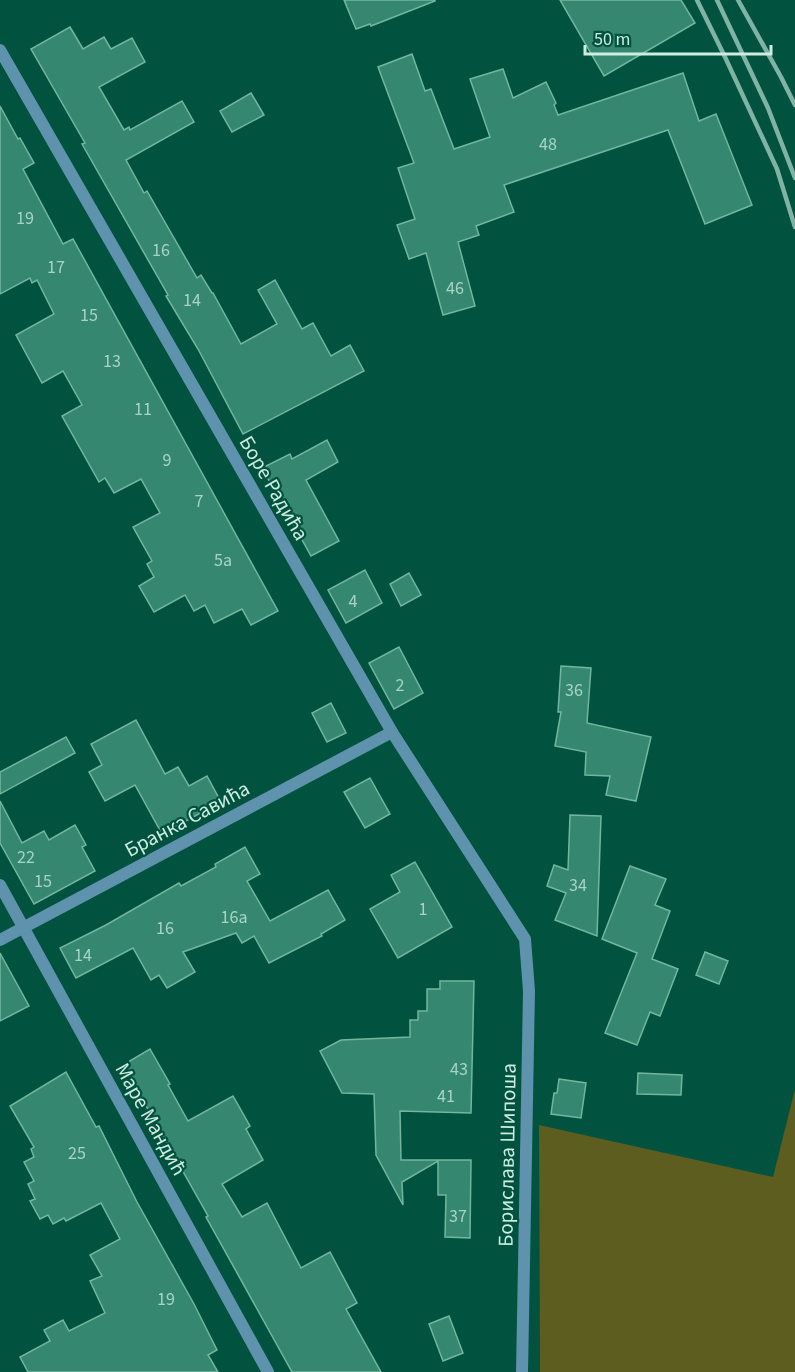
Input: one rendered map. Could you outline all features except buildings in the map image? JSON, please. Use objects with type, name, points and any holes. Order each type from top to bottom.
[{"type":"street","name":"Боре Радића","points":[[0,50],[392,732],[525,939]]},
{"type":"street","name":"Бранка Савића","points":[[0,940],[392,732]]},
{"type":"street","name":"Маре Мандић","points":[[0,885],[268,1372]]},
{"type":"street","name":"Борислава Шипоша","points":[[522,1372],[530,991],[525,939]]},
{"type":"shaded area","points":[[795,1089],[795,1372],[540,1372],[539,1125],[773,1177]]},
{"type":"railway","points":[[697,0],[777,169],[795,227]]},
{"type":"railway","points":[[717,0],[768,108],[795,178]]},
{"type":"railway","points":[[738,0],[795,105]]}]
